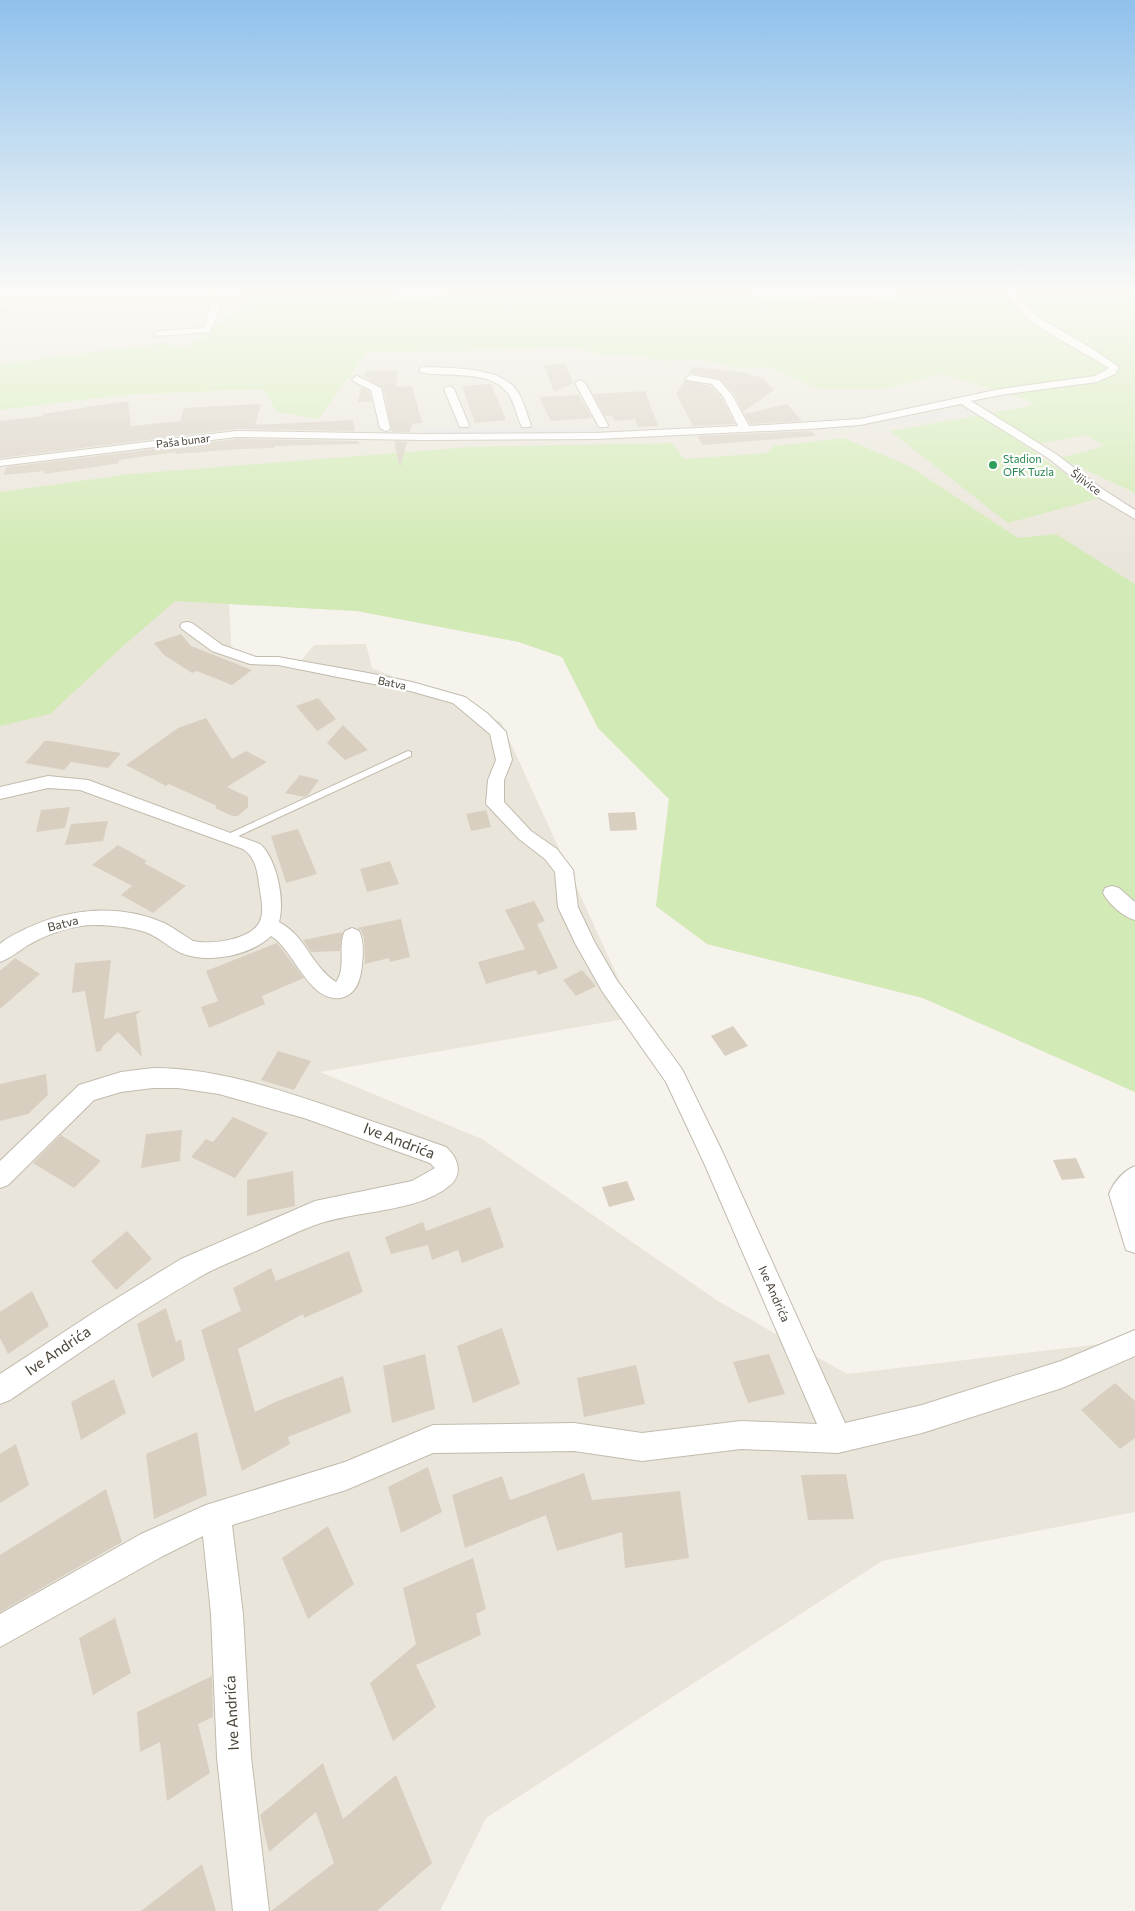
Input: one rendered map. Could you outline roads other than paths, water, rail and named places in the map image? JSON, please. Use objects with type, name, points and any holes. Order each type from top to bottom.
[{"type":"street","points":[[365,383],[376,388],[385,428]]},
{"type":"street","points":[[502,383],[511,390],[526,425]]},
{"type":"street","points":[[580,383],[603,425]]},
{"type":"street","points":[[715,383],[727,394],[746,430]]},
{"type":"street","name":"Paša bunar","points":[[0,463],[236,434],[423,437],[630,434],[746,430],[860,422],[1031,386],[1058,383]]},
{"type":"street","name":"Paša bunar","points":[[366,435],[385,428],[459,425],[449,389]]},
{"type":"street","name":"Šljivice","points":[[962,400],[1052,456],[1097,491],[1135,515]]},
{"type":"street","name":"Paša bunar","points":[[500,425],[603,425],[630,434]]},
{"type":"street","name":"Batva","points":[[187,626],[217,648],[255,661],[278,662],[368,678],[412,687],[459,700],[481,716],[498,732],[504,760],[496,780],[495,804],[511,822]]},
{"type":"street","points":[[0,793],[48,782],[82,784],[254,847],[261,855],[268,882],[272,915],[269,925],[294,943],[307,967],[321,984],[335,990],[346,985],[350,978],[352,936]]},
{"type":"street","name":"Ive Andrića","points":[[511,822],[551,854],[564,870],[568,907],[585,943],[609,985],[674,1076],[714,1159],[838,1439]]},
{"type":"street","points":[[1112,893],[1135,913]]},
{"type":"street","name":"Batva","points":[[0,954],[39,930],[56,924],[89,918],[108,918],[149,926],[162,930],[189,948],[202,950],[243,944],[262,934],[269,925]]},
{"type":"street","name":"Ive Andrića","points":[[0,1177],[87,1092],[120,1082],[153,1078],[178,1078],[219,1084],[304,1108],[438,1155],[445,1160],[447,1166],[446,1172],[439,1181],[413,1192],[315,1213],[190,1268],[105,1320],[0,1390]]},
{"type":"street","points":[[1135,1177],[1121,1194],[1135,1241]]},
{"type":"street","points":[[0,1631],[152,1545],[216,1515],[346,1476],[433,1439],[574,1437],[642,1447],[741,1435],[838,1439],[922,1419],[1062,1374],[1135,1343]]},
{"type":"street","name":"Ive Andrića","points":[[216,1515],[227,1614],[234,1757],[252,1911]]},
{"type":"lane","points":[[229,837],[408,754]]},
{"type":"place","name":"Stadion OFK Tuzla","points":[[993,465]]}]
